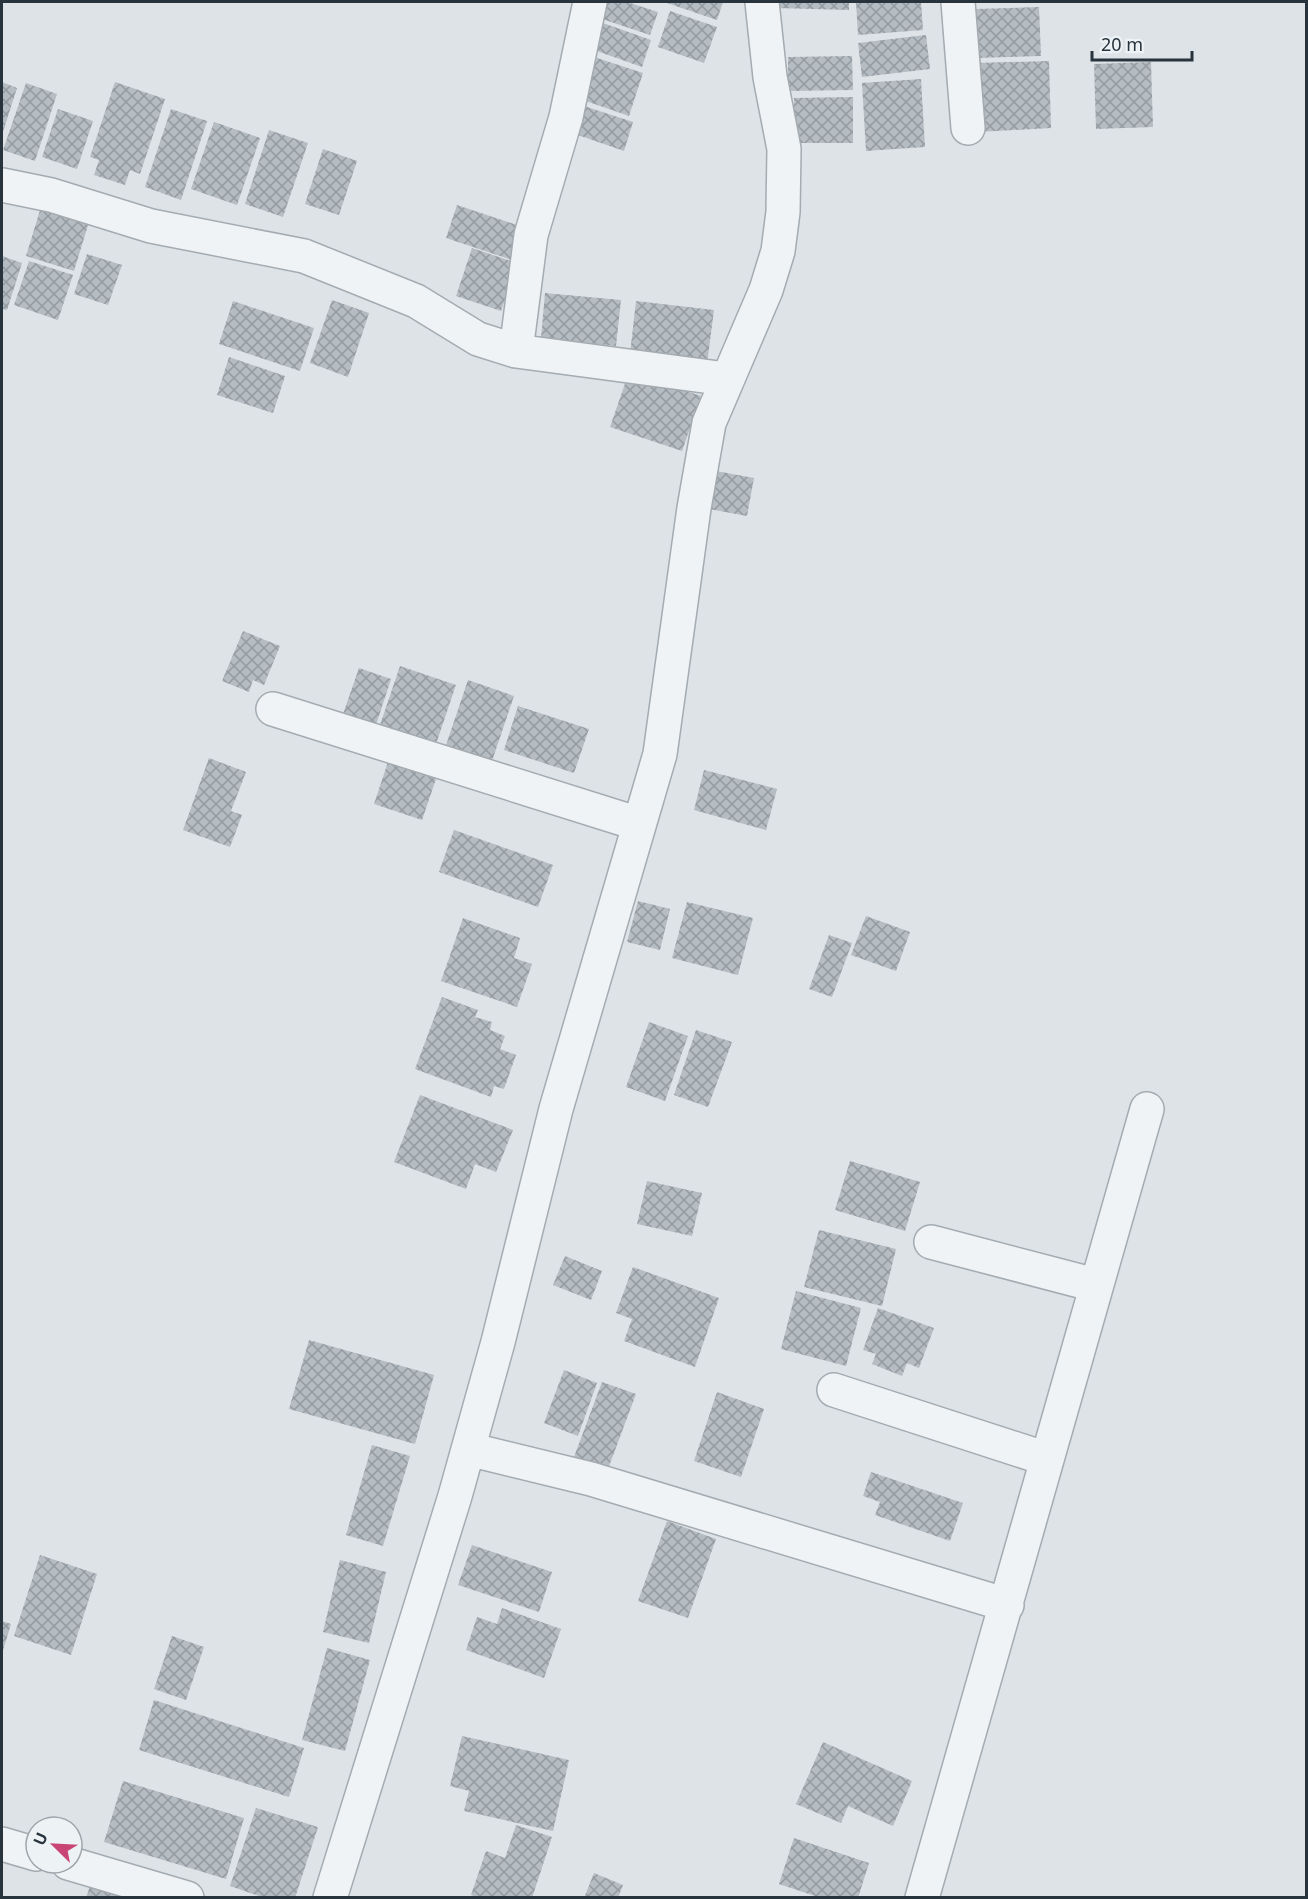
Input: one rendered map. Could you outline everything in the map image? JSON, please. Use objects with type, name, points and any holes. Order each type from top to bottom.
[{"type":"street","points":[[516,351],[531,235],[566,117],[590,2]]},
{"type":"street","points":[[330,1898],[468,1449],[498,1342],[556,1109],[660,754],[694,508],[709,423],[766,290],[778,251],[783,212],[784,149],[770,77],[762,2]]},
{"type":"street","points":[[958,2],[968,128]]},
{"type":"street","points":[[2,185],[51,195],[151,226],[304,256],[416,301],[478,339],[516,351],[726,379]]},
{"type":"street","points":[[273,709],[639,824]]},
{"type":"street","points":[[922,1898],[1147,1109]]},
{"type":"street","points":[[931,1242],[1095,1285]]},
{"type":"street","points":[[834,1390],[1047,1459]]},
{"type":"street","points":[[468,1449],[591,1479],[1007,1605]]},
{"type":"street","points":[[2,1844],[24,1850]]},
{"type":"street","points":[[84,1868],[187,1898]]},
{"type":"building","points":[[605,2],[627,2],[658,12],[650,35],[599,18]]},
{"type":"building","points":[[664,2],[723,2],[717,20]]},
{"type":"building","points":[[775,2],[849,2],[849,10],[775,8]]},
{"type":"building","points":[[856,2],[921,2],[923,30],[858,35]]},
{"type":"building","points":[[1039,7],[1041,56],[976,58],[975,9]]},
{"type":"building","points":[[670,11],[717,27],[704,63],[658,47]]},
{"type":"building","points":[[603,23],[651,40],[642,67],[594,50]]},
{"type":"building","points":[[926,35],[930,69],[862,77],[858,43]]},
{"type":"building","points":[[852,56],[853,90],[788,91],[788,57]]},
{"type":"building","points":[[597,58],[643,73],[629,116],[583,100]]},
{"type":"building","points":[[1049,61],[1051,128],[978,132],[975,63]]},
{"type":"building","points":[[1151,62],[1153,127],[1096,129],[1094,64]]},
{"type":"building","points":[[921,79],[925,147],[866,151],[862,83]]},
{"type":"building","points":[[2,82],[17,88],[2,135]]},
{"type":"building","points":[[115,82],[165,99],[140,174],[130,170],[125,185],[94,175],[99,160],[90,157]]},
{"type":"building","points":[[26,83],[57,94],[35,161],[3,150]]},
{"type":"building","points":[[853,97],[853,143],[794,143],[794,98]]},
{"type":"building","points":[[584,106],[633,122],[624,151],[575,134]]},
{"type":"building","points":[[58,109],[93,121],[77,169],[42,157]]},
{"type":"building","points":[[171,109],[207,121],[181,200],[145,187]]},
{"type":"building","points":[[214,122],[260,138],[237,205],[191,189]]},
{"type":"building","points":[[269,130],[308,143],[283,217],[245,204]]},
{"type":"building","points":[[323,149],[357,161],[339,215],[305,204]]},
{"type":"building","points":[[457,205],[523,227],[512,260],[446,238]]},
{"type":"building","points":[[41,207],[89,222],[74,271],[26,256]]},
{"type":"building","points":[[472,248],[517,263],[501,311],[456,296]]},
{"type":"building","points":[[87,254],[122,265],[108,305],[74,294]]},
{"type":"building","points":[[2,256],[22,263],[7,310],[2,309]]},
{"type":"building","points":[[29,261],[73,275],[58,320],[14,305]]},
{"type":"building","points":[[545,293],[621,300],[616,346],[541,338]]},
{"type":"building","points":[[332,300],[369,313],[348,377],[310,363]]},
{"type":"building","points":[[233,301],[314,328],[300,371],[219,344]]},
{"type":"building","points":[[636,301],[714,310],[707,364],[630,354]]},
{"type":"building","points":[[229,357],[285,376],[273,413],[217,395]]},
{"type":"building","points":[[629,372],[701,396],[682,451],[610,427]]},
{"type":"building","points":[[716,471],[754,478],[747,516],[709,509]]},
{"type":"building","points":[[243,631],[280,646],[264,685],[253,680],[249,692],[222,681]]},
{"type":"building","points":[[400,666],[456,685],[436,744],[380,725]]},
{"type":"building","points":[[359,668],[391,679],[375,728],[342,717]]},
{"type":"building","points":[[468,680],[514,696],[490,767],[444,751]]},
{"type":"building","points":[[518,706],[589,729],[574,773],[504,750]]},
{"type":"building","points":[[209,758],[246,772],[231,811],[242,815],[230,847],[183,830]]},
{"type":"building","points":[[388,762],[436,779],[422,820],[374,804]]},
{"type":"building","points":[[704,770],[777,789],[766,830],[694,810]]},
{"type":"building","points":[[454,830],[553,865],[538,907],[439,872]]},
{"type":"building","points":[[638,901],[670,909],[660,950],[627,942]]},
{"type":"building","points":[[687,902],[753,918],[738,975],[672,958]]},
{"type":"building","points":[[866,916],[910,932],[896,971],[851,955]]},
{"type":"building","points":[[463,918],[520,938],[514,958],[532,964],[517,1007],[441,981]]},
{"type":"building","points":[[829,935],[852,943],[832,997],[809,989]]},
{"type":"building","points":[[442,997],[478,1010],[475,1017],[492,1022],[490,1030],[505,1036],[500,1049],[516,1055],[504,1089],[494,1086],[491,1097],[415,1069]]},
{"type":"building","points":[[649,1022],[688,1036],[665,1101],[626,1087]]},
{"type":"building","points":[[696,1030],[732,1042],[708,1107],[674,1095]]},
{"type":"building","points":[[420,1095],[513,1130],[496,1172],[475,1164],[466,1189],[394,1162]]},
{"type":"building","points":[[850,1161],[920,1182],[905,1231],[835,1210]]},
{"type":"building","points":[[647,1181],[702,1193],[692,1236],[637,1224]]},
{"type":"building","points":[[819,1230],[896,1249],[882,1306],[804,1287]]},
{"type":"building","points":[[565,1256],[602,1271],[591,1300],[553,1285]]},
{"type":"building","points":[[633,1267],[719,1298],[695,1367],[624,1341],[632,1319],[616,1313]]},
{"type":"building","points":[[796,1291],[861,1308],[846,1366],[781,1349]]},
{"type":"building","points":[[878,1308],[934,1328],[919,1368],[907,1363],[902,1376],[872,1364],[876,1354],[863,1350]]},
{"type":"building","points":[[309,1340],[434,1375],[415,1444],[289,1409]]},
{"type":"building","points":[[564,1370],[597,1383],[578,1436],[544,1423]]},
{"type":"building","points":[[602,1382],[636,1394],[608,1469],[574,1457]]},
{"type":"building","points":[[717,1392],[764,1409],[741,1477],[694,1461]]},
{"type":"building","points":[[372,1445],[410,1456],[383,1546],[346,1535]]},
{"type":"building","points":[[871,1472],[963,1503],[950,1541],[875,1515],[880,1502],[863,1496]]},
{"type":"building","points":[[667,1521],[716,1539],[688,1618],[638,1601]]},
{"type":"building","points":[[472,1545],[552,1572],[539,1612],[458,1585]]},
{"type":"building","points":[[40,1555],[97,1574],[71,1655],[14,1636]]},
{"type":"building","points":[[340,1560],[386,1572],[369,1643],[323,1632]]},
{"type":"building","points":[[502,1608],[561,1629],[544,1678],[466,1650],[477,1617],[497,1624]]},
{"type":"building","points":[[2,1621],[11,1624],[2,1654]]},
{"type":"building","points":[[172,1636],[204,1647],[186,1700],[154,1689]]},
{"type":"building","points":[[327,1648],[370,1660],[345,1751],[302,1740]]},
{"type":"building","points":[[154,1700],[304,1748],[289,1797],[139,1750]]},
{"type":"building","points":[[462,1736],[569,1760],[553,1831],[464,1811],[469,1791],[450,1786]]},
{"type":"building","points":[[823,1742],[912,1781],[893,1826],[848,1806],[841,1823],[796,1804]]},
{"type":"building","points":[[123,1781],[244,1818],[226,1879],[104,1842]]},
{"type":"building","points":[[256,1808],[318,1827],[295,1898],[265,1898],[230,1886]]},
{"type":"building","points":[[516,1825],[552,1837],[532,1898],[478,1898],[471,1895],[486,1851],[505,1858]]},
{"type":"building","points":[[794,1838],[869,1863],[858,1898],[821,1898],[779,1884]]},
{"type":"building","points":[[594,1873],[623,1885],[618,1898],[584,1898]]},
{"type":"building","points":[[90,1886],[126,1897],[126,1898],[86,1898]]}]
